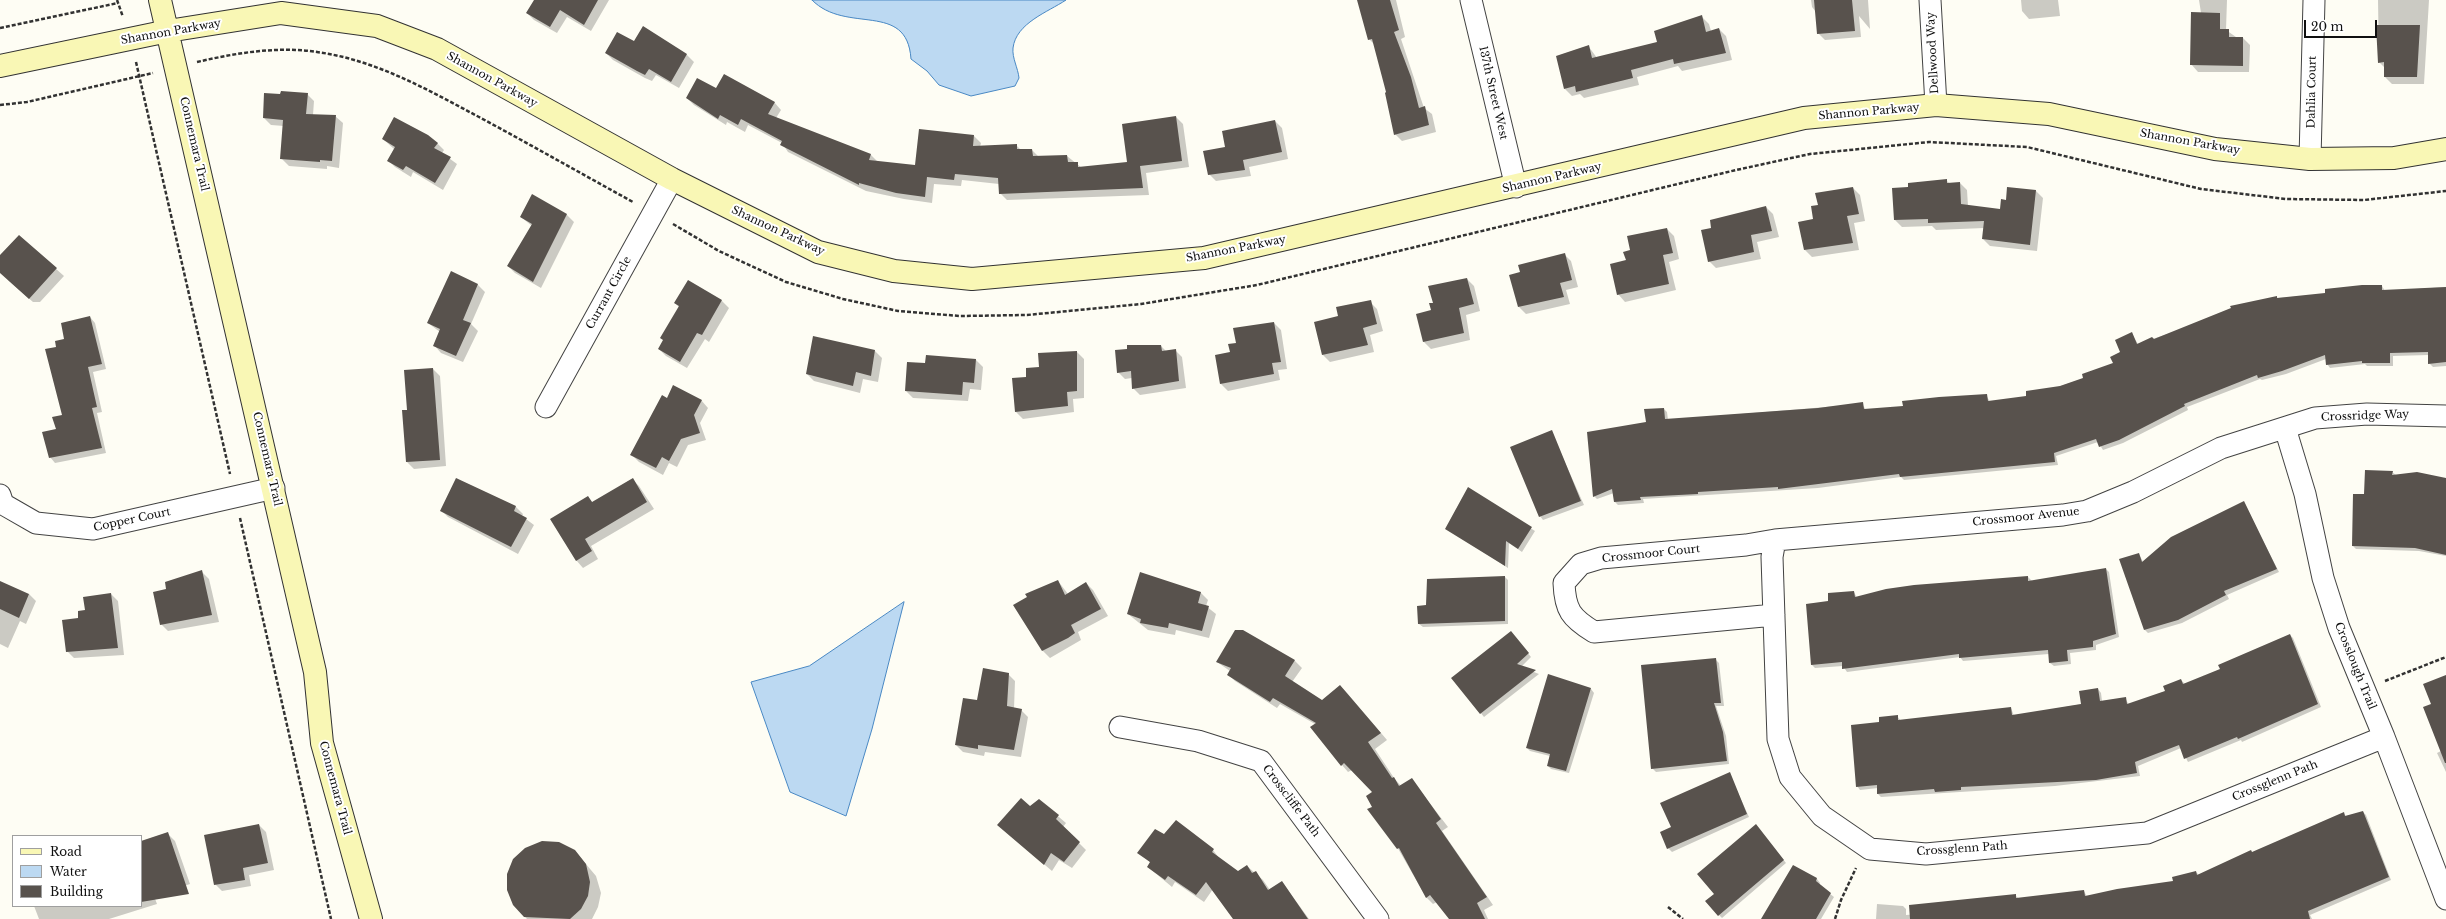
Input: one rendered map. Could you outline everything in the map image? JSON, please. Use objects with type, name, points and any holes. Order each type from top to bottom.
[{"type":"street","name":"Connemara Trail","points":[[160,0],[274,488],[315,672],[322,743],[370,919]]},
{"type":"street","name":"137th Street West","points":[[1471,0],[1516,187]]},
{"type":"street","name":"Dellwood Way","points":[[1930,0],[1936,105]]},
{"type":"street","name":"Dahlia Court","points":[[2310,159],[2314,0]]},
{"type":"street","name":"Shannon Parkway","points":[[0,66],[168,31],[281,13],[377,26],[437,49],[672,179],[818,252],[894,271],[972,279],[1204,258],[1516,187],[1804,118],[1936,105],[2050,114],[2215,149],[2310,159],[2394,158],[2446,149]]},
{"type":"street","name":"Currant Circle","points":[[546,407],[672,179]]},
{"type":"street","name":"Crossridge Way","points":[[2285,428],[2315,418],[2367,414],[2446,416]]},
{"type":"street","name":"Crossmoor Avenue","points":[[1775,540],[2063,515],[2087,511],[2134,492],[2221,448],[2285,428]]},
{"type":"street","name":"Crosslough Trail","points":[[2285,428],[2305,494],[2323,578],[2339,628],[2384,737],[2446,899]]},
{"type":"street","name":"Copper Court","points":[[0,495],[3,504],[36,523],[93,529],[274,488]]},
{"type":"street","name":"Crossmoor Court","points":[[1774,615],[1594,632],[1574,620],[1564,600],[1564,583],[1582,564],[1601,558],[1746,545],[1775,540]]},
{"type":"street","name":"Crossglenn Path","points":[[1775,540],[1772,556],[1778,739],[1790,778],[1822,816],[1867,847],[1896,853],[1926,854],[2147,833],[2384,737]]},
{"type":"street","name":"Crosscliffe Path","points":[[1120,727],[1198,741],[1261,761],[1378,919]]},
{"type":"path","points":[[0,28],[117,1],[130,39],[139,77],[331,919]]},
{"type":"path","points":[[0,105],[27,102],[212,59],[268,50],[316,52],[353,59],[398,75],[719,251],[786,282],[843,299],[898,311],[960,316],[1027,315],[1141,304],[1257,285],[1736,170],[1810,154],[1860,147],[1929,142],[2027,148],[2201,189],[2286,199],[2364,200],[2446,191]]},
{"type":"path","points":[[2364,690],[2446,657]]},
{"type":"path","points":[[1835,919],[1841,900],[1867,847]]},
{"type":"path","points":[[1668,907],[1683,919]]},
{"type":"water","points":[[812,0],[1066,0],[1026,25],[1015,39],[1013,52],[1019,78],[1015,86],[971,96],[939,85],[927,71],[911,59],[907,41],[899,30],[887,24],[873,20],[841,16],[826,10]]},
{"type":"water","points":[[904,602],[872,729],[846,816],[790,792],[751,682],[809,666]]},
{"type":"building","points":[[534,0],[598,0],[584,25],[560,10],[550,27],[526,13]]},
{"type":"building","points":[[1357,0],[1390,0],[1399,30],[1394,32],[1411,77],[1419,108],[1425,106],[1429,125],[1394,135],[1386,92],[1372,39],[1368,40]]},
{"type":"building","points":[[1814,0],[1852,0],[1855,31],[1817,34]]},
{"type":"building","points":[[2191,12],[2220,13],[2220,29],[2229,29],[2229,37],[2243,37],[2243,66],[2190,65]]},
{"type":"building","points":[[1702,15],[1706,32],[1719,28],[1726,53],[1674,64],[1673,59],[1631,70],[1633,78],[1576,92],[1575,86],[1564,89],[1556,56],[1589,45],[1592,58],[1657,42],[1654,31]]},
{"type":"building","points":[[2376,25],[2420,25],[2417,77],[2384,77],[2384,62],[2378,63]]},
{"type":"building","points":[[643,26],[687,54],[671,82],[649,69],[645,75],[605,53],[617,32],[634,41]]},
{"type":"building","points":[[724,74],[775,102],[768,114],[871,154],[869,160],[915,165],[919,129],[974,135],[973,146],[1017,144],[1017,149],[1032,149],[1033,156],[1067,155],[1068,162],[1078,162],[1078,167],[1127,162],[1122,124],[1176,116],[1182,161],[1140,166],[1143,188],[999,194],[998,178],[955,174],[954,180],[927,177],[925,197],[896,193],[859,183],[859,185],[780,145],[782,141],[741,119],[738,125],[720,115],[718,119],[686,98],[697,78],[716,88]]},
{"type":"building","points":[[281,91],[308,93],[306,114],[336,115],[332,161],[320,160],[320,162],[280,159],[283,120],[263,118],[264,93],[280,94]]},
{"type":"building","points":[[394,117],[428,135],[438,143],[434,148],[451,157],[435,183],[406,166],[403,170],[387,161],[395,147],[382,139]]},
{"type":"building","points":[[1275,120],[1282,152],[1243,160],[1245,170],[1208,175],[1203,151],[1225,147],[1222,131]]},
{"type":"building","points":[[1947,179],[1947,183],[1960,182],[1961,204],[2000,209],[2001,199],[2006,200],[2007,187],[2036,190],[2030,245],[1982,239],[1984,221],[1928,223],[1928,219],[1894,220],[1892,188],[1908,187],[1908,183]]},
{"type":"building","points":[[1853,187],[1859,214],[1847,216],[1853,243],[1804,250],[1798,222],[1813,219],[1811,206],[1818,205],[1815,193]]},
{"type":"building","points":[[532,194],[567,214],[533,282],[507,266],[532,224],[520,217]]},
{"type":"building","points":[[1766,206],[1772,231],[1751,235],[1754,252],[1708,262],[1701,230],[1711,228],[1710,220]]},
{"type":"building","points":[[1667,228],[1673,253],[1663,255],[1669,284],[1617,295],[1610,264],[1626,260],[1623,252],[1630,250],[1627,236]]},
{"type":"building","points":[[19,235],[57,268],[29,299],[0,273],[0,255]]},
{"type":"building","points":[[1565,253],[1572,280],[1560,283],[1564,297],[1518,307],[1509,275],[1520,272],[1518,265]]},
{"type":"building","points":[[451,271],[478,284],[463,320],[471,323],[456,356],[433,346],[440,329],[427,323]]},
{"type":"building","points":[[1467,278],[1474,304],[1459,308],[1464,333],[1423,342],[1416,314],[1431,310],[1429,303],[1433,303],[1428,286]]},
{"type":"building","points":[[688,280],[722,300],[702,335],[697,333],[680,362],[658,349],[663,340],[660,338],[679,306],[674,303]]},
{"type":"building","points":[[2362,285],[2382,285],[2382,290],[2446,287],[2446,362],[2428,364],[2428,352],[2390,353],[2390,363],[2362,363],[2362,361],[2326,365],[2325,355],[2282,371],[2258,378],[2257,375],[2184,404],[2185,406],[2119,440],[2099,447],[2096,439],[2054,453],[2055,462],[1900,477],[1899,474],[1778,489],[1778,487],[1640,497],[1641,500],[1614,502],[1612,489],[1593,497],[1587,432],[1646,422],[1644,409],[1664,408],[1665,419],[1818,408],[1863,402],[1864,409],[1903,406],[1902,401],[1939,397],[1987,394],[1988,401],[2026,396],[2026,391],[2060,386],[2083,378],[2082,374],[2113,363],[2110,357],[2120,352],[2115,340],[2132,332],[2137,344],[2152,337],[2154,339],[2231,308],[2230,306],[2277,296],[2277,298],[2325,293],[2325,289]]},
{"type":"building","points":[[1371,300],[1377,324],[1363,328],[1368,345],[1322,355],[1314,322],[1338,316],[1336,307]]},
{"type":"building","points":[[90,316],[102,364],[88,367],[97,407],[92,408],[102,448],[49,458],[42,432],[56,429],[52,417],[62,415],[45,349],[56,347],[55,341],[64,339],[61,323]]},
{"type":"building","points":[[1274,322],[1281,362],[1272,363],[1274,374],[1220,384],[1215,355],[1230,352],[1228,344],[1236,343],[1233,328]]},
{"type":"building","points":[[813,336],[875,350],[871,376],[856,372],[853,386],[806,374]]},
{"type":"building","points":[[1127,345],[1161,345],[1162,351],[1176,349],[1179,381],[1132,389],[1131,371],[1117,373],[1115,350],[1127,349]]},
{"type":"building","points":[[1077,351],[1077,391],[1067,392],[1068,406],[1015,412],[1012,378],[1026,377],[1026,368],[1039,367],[1038,353]]},
{"type":"building","points":[[926,355],[976,359],[974,383],[963,382],[962,395],[905,391],[907,362],[925,363]]},
{"type":"building","points":[[433,368],[440,460],[406,462],[402,410],[407,410],[404,370]]},
{"type":"building","points":[[673,385],[702,400],[694,415],[700,433],[681,439],[669,461],[662,457],[656,468],[630,455],[662,395],[667,398]]},
{"type":"building","points":[[1552,430],[1581,501],[1539,517],[1510,447]]},
{"type":"building","points":[[2365,470],[2393,471],[2392,475],[2417,472],[2446,478],[2446,555],[2415,548],[2352,546],[2353,494],[2364,494]]},
{"type":"building","points":[[456,478],[516,506],[514,511],[527,518],[511,547],[440,511]]},
{"type":"building","points":[[633,478],[647,502],[585,539],[592,551],[576,561],[550,519],[588,496],[592,502]]},
{"type":"building","points":[[1468,487],[1532,527],[1518,549],[1506,541],[1505,566],[1445,529]]},
{"type":"building","points":[[2244,501],[2277,569],[2224,591],[2226,595],[2178,620],[2144,630],[2119,559],[2139,553],[2142,562],[2171,537]]},
{"type":"building","points":[[2106,568],[2116,634],[2093,641],[2093,647],[2067,650],[2068,661],[2049,663],[2048,650],[1959,658],[1959,654],[1842,669],[1842,662],[1811,665],[1806,604],[1828,601],[1828,593],[1854,591],[1855,597],[1886,589],[1914,585],[2028,576],[2028,581]]},
{"type":"building","points":[[202,570],[212,615],[160,625],[153,592],[166,589],[165,582]]},
{"type":"building","points":[[1140,572],[1201,592],[1198,603],[1209,606],[1202,631],[1169,623],[1168,628],[1140,623],[1141,619],[1127,614]]},
{"type":"building","points":[[1505,576],[1505,621],[1418,624],[1417,606],[1426,605],[1427,579]]},
{"type":"building","points":[[1058,580],[1065,595],[1086,582],[1101,609],[1071,625],[1075,633],[1068,638],[1042,651],[1013,605],[1027,597],[1025,594]]},
{"type":"building","points":[[0,581],[29,594],[19,618],[0,609]]},
{"type":"building","points":[[111,593],[118,648],[66,652],[62,620],[78,618],[78,611],[85,610],[83,597]]},
{"type":"building","points":[[1235,630],[1243,630],[1295,660],[1285,676],[1322,700],[1340,685],[1381,733],[1368,742],[1392,778],[1394,777],[1399,786],[1412,778],[1441,819],[1436,823],[1487,897],[1477,903],[1485,919],[1449,919],[1430,895],[1426,898],[1399,848],[1397,849],[1367,809],[1372,807],[1366,796],[1372,792],[1344,763],[1341,766],[1310,727],[1316,723],[1273,698],[1270,702],[1227,675],[1231,668],[1216,662]]},
{"type":"building","points":[[1511,631],[1529,653],[1517,664],[1536,670],[1480,714],[1451,678]]},
{"type":"building","points":[[2290,634],[2318,704],[2238,739],[2237,737],[2184,759],[2179,745],[2135,762],[2137,773],[2096,780],[1961,787],[1961,790],[1935,792],[1934,789],[1877,794],[1877,785],[1856,787],[1851,725],[1879,722],[1879,717],[1898,715],[1898,720],[2011,707],[2012,715],[2081,704],[2079,691],[2098,688],[2100,701],[2126,697],[2127,704],[2165,691],[2163,686],[2181,679],[2183,684],[2220,669],[2218,665]]},
{"type":"building","points":[[1716,658],[1721,703],[1714,703],[1723,732],[1727,761],[1651,769],[1641,665]]},
{"type":"building","points":[[983,668],[1009,673],[1007,706],[1022,709],[1014,750],[978,745],[978,749],[955,745],[963,698],[977,700]]},
{"type":"building","points":[[1548,674],[1591,688],[1566,771],[1547,766],[1550,754],[1526,748]]},
{"type":"building","points":[[2446,675],[2445,763],[2423,707],[2431,704],[2423,684]]},
{"type":"building","points":[[1730,772],[1747,814],[1667,849],[1660,832],[1671,827],[1660,803]]},
{"type":"building","points":[[1021,798],[1030,806],[1039,799],[1059,815],[1056,819],[1080,842],[1064,862],[1051,853],[1044,865],[997,825]]},
{"type":"building","points":[[2363,811],[2389,877],[2308,911],[2310,919],[1910,919],[1909,905],[2016,894],[2016,898],[2084,890],[2085,896],[2117,889],[2173,881],[2172,877],[2196,871],[2197,875],[2251,850],[2252,852],[2344,812],[2345,816]]},
{"type":"building","points":[[1176,820],[1214,849],[1212,852],[1238,871],[1247,865],[1252,873],[1256,871],[1268,890],[1282,881],[1308,919],[1233,919],[1206,882],[1196,895],[1168,876],[1165,880],[1147,867],[1150,862],[1137,853],[1155,829],[1164,834]]},
{"type":"building","points":[[259,824],[268,863],[243,868],[245,880],[214,885],[204,835]]},
{"type":"building","points":[[1756,824],[1784,860],[1718,916],[1705,901],[1714,894],[1697,874]]},
{"type":"building","points":[[168,832],[189,894],[142,902],[142,841]]},
{"type":"building","points":[[542,841],[559,842],[575,850],[586,864],[590,882],[588,896],[581,909],[570,919],[524,917],[513,905],[507,890],[507,874],[513,859],[525,848]]},
{"type":"building","points":[[1793,865],[1817,878],[1816,881],[1831,893],[1816,919],[1761,919]]}]
